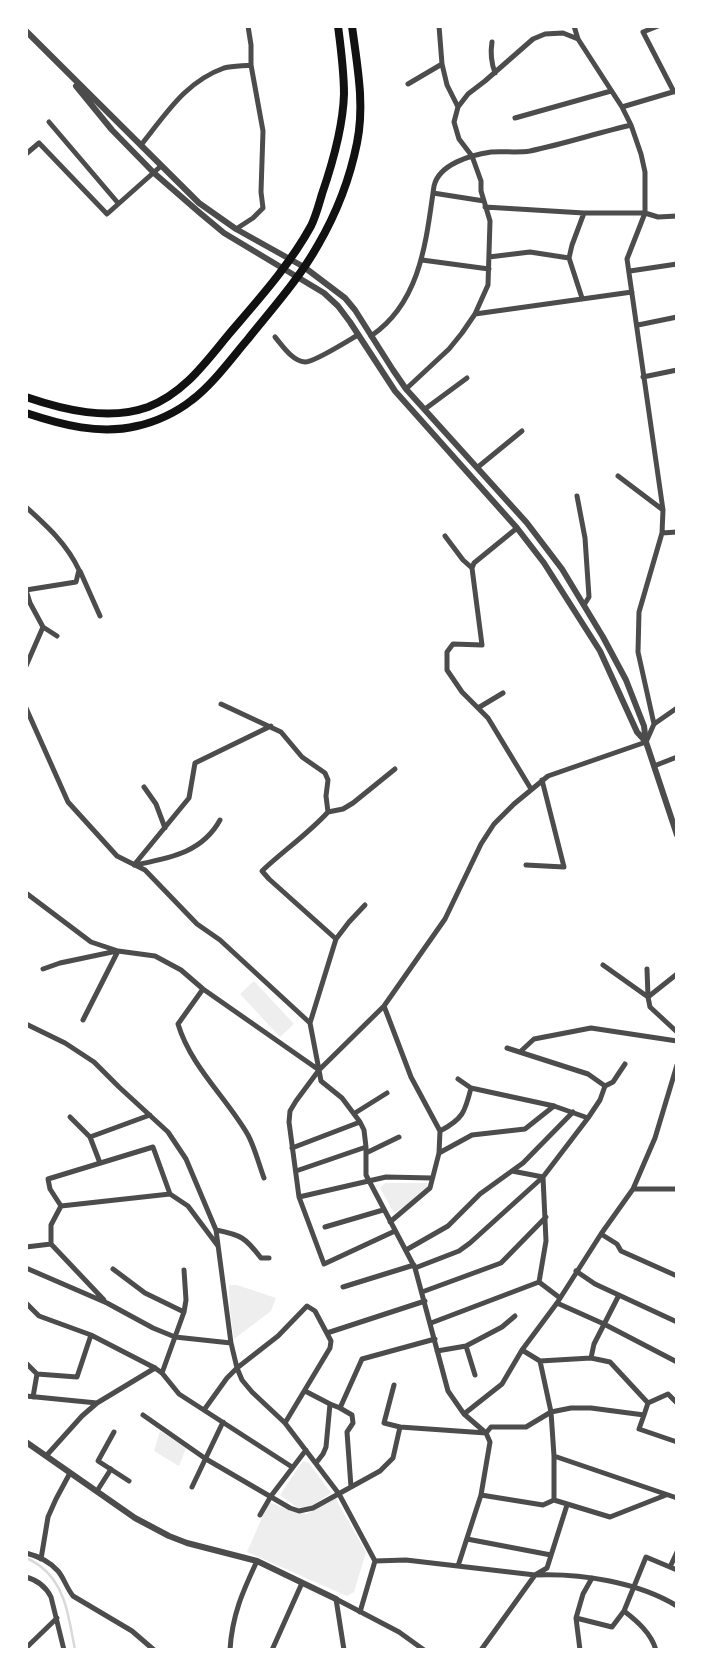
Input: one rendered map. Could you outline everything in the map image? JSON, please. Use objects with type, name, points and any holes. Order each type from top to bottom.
[{"type":"main road","points":[[26,396],[48,404],[102,414],[123,413],[147,407],[169,398],[189,381],[290,259],[311,225],[326,182],[342,118],[343,68],[338,26]]},
{"type":"main road","points":[[26,413],[74,426],[103,431],[139,426],[175,411],[192,400],[223,369],[304,267],[327,228],[349,173],[357,142],[361,113],[360,82],[352,26]]},
{"type":"street","points":[[236,229],[253,218],[263,208],[261,192],[263,131],[251,65],[251,45],[248,26]]},
{"type":"street","points":[[439,26],[442,64],[447,85],[458,107]]},
{"type":"street","points":[[574,26],[578,39],[622,107],[631,125],[645,172],[646,213],[627,258],[663,510],[662,533],[639,612],[638,652],[654,724]]},
{"type":"street","points":[[622,107],[675,92],[643,32],[658,26]]},
{"type":"street","points":[[26,31],[199,203],[236,229],[304,267],[345,298],[355,310],[406,388],[527,523],[556,562],[584,605],[626,680],[644,726],[646,742],[677,835]]},
{"type":"street","points":[[406,388],[449,349],[462,333],[475,314],[488,285],[490,221],[481,191],[481,181],[472,156],[458,139],[454,122],[458,107],[468,94],[533,38],[546,34],[563,34],[578,39]]},
{"type":"street","points":[[492,42],[491,62],[495,72]]},
{"type":"street","points":[[408,84],[442,64]]},
{"type":"street","points":[[141,145],[192,84],[225,68],[251,65]]},
{"type":"street","points":[[76,80],[76,86],[112,130],[154,173],[224,233],[324,293],[338,306],[395,391],[517,528],[544,563],[600,651],[637,732],[646,742]]},
{"type":"street","points":[[515,118],[612,91]]},
{"type":"street","points":[[49,122],[118,204]]},
{"type":"street","points":[[371,336],[385,326],[407,295],[422,260],[436,178],[446,169],[472,156],[492,152],[528,152],[631,125]]},
{"type":"street","points":[[26,154],[40,143],[106,214],[161,166]]},
{"type":"street","points":[[433,193],[484,200]]},
{"type":"street","points":[[485,207],[584,213],[646,213],[658,216],[677,216]]},
{"type":"street","points":[[582,298],[569,258],[584,213]]},
{"type":"street","points":[[489,257],[530,252],[569,258]]},
{"type":"street","points":[[422,260],[489,269]]},
{"type":"street","points":[[630,272],[677,264]]},
{"type":"street","points":[[475,314],[632,292]]},
{"type":"street","points":[[638,325],[677,317]]},
{"type":"street","points":[[275,337],[291,356],[304,362],[314,360],[358,335]]},
{"type":"street","points":[[643,377],[677,370]]},
{"type":"street","points":[[425,409],[467,378]]},
{"type":"street","points":[[478,468],[522,430]]},
{"type":"street","points":[[618,476],[663,510]]},
{"type":"street","points":[[492,501],[500,493]]},
{"type":"street","points":[[577,496],[585,538],[589,597],[584,605]]},
{"type":"street","points":[[26,507],[66,547],[100,616]]},
{"type":"street","points":[[517,528],[474,563],[472,568],[482,645],[453,644],[447,652],[447,670],[462,692],[488,718],[531,790]]},
{"type":"street","points":[[662,533],[677,532]]},
{"type":"street","points":[[445,536],[463,560],[472,568]]},
{"type":"street","points":[[58,636],[43,627],[30,603],[26,590],[76,582],[79,570]]},
{"type":"street","points":[[26,666],[43,627]]},
{"type":"street","points":[[478,708],[503,693]]},
{"type":"street","points":[[221,704],[281,732],[302,757],[325,773],[328,780],[326,796],[328,812]]},
{"type":"street","points":[[26,708],[68,802],[117,856],[145,870],[197,924],[220,940],[310,1023]]},
{"type":"street","points":[[395,1231],[324,1264],[299,1197],[289,1122],[290,1111],[319,1070],[384,1006],[445,919],[494,824],[548,776],[646,742],[654,724],[677,708]]},
{"type":"street","points":[[134,865],[189,798],[195,763],[271,726]]},
{"type":"street","points":[[654,766],[677,757]]},
{"type":"street","points":[[336,938],[262,871],[308,832],[328,812],[343,809],[353,803],[395,768]]},
{"type":"street","points":[[526,865],[564,867],[542,780]]},
{"type":"street","points":[[144,787],[156,804],[165,828]]},
{"type":"street","points":[[134,865],[170,858],[194,848],[214,831],[220,820]]},
{"type":"street","points":[[26,893],[91,942],[118,950],[155,956],[181,970],[203,989],[319,1070]]},
{"type":"street","points":[[365,906],[336,938],[310,1023],[320,1081],[342,1098],[355,1113],[364,1130],[366,1175],[414,1267],[425,1301],[448,1391],[464,1414],[486,1433],[490,1442],[481,1495],[458,1566]]},
{"type":"street","points":[[43,969],[60,963],[118,950]]},
{"type":"street","points":[[83,1020],[118,950]]},
{"type":"street","points":[[603,966],[648,997]]},
{"type":"street","points":[[647,969],[650,1007],[677,1032]]},
{"type":"street","points":[[648,997],[677,974]]},
{"type":"street","points":[[203,989],[178,1024],[182,1038],[196,1062],[248,1136],[264,1178]]},
{"type":"street","points":[[384,1006],[411,1077],[440,1131],[439,1153],[430,1188],[390,1222]]},
{"type":"street","points":[[26,1024],[65,1043],[94,1062],[168,1132],[186,1159],[216,1230],[231,1343],[242,1380],[285,1423],[339,1494],[375,1561],[360,1612]]},
{"type":"street","points":[[520,1052],[534,1039],[591,1028],[677,1041]]},
{"type":"street","points":[[507,1048],[588,1074],[604,1086]]},
{"type":"street","points":[[604,1086],[613,1082],[625,1064]]},
{"type":"street","points":[[464,1414],[502,1384],[522,1350],[559,1300],[576,1271],[633,1189],[655,1138],[677,1065]]},
{"type":"street","points":[[458,1079],[471,1088],[554,1106],[588,1118]]},
{"type":"street","points":[[343,1287],[414,1267],[459,1251],[470,1243],[543,1177],[588,1118],[600,1100],[604,1086]]},
{"type":"street","points":[[440,1131],[455,1123],[466,1108],[471,1088]]},
{"type":"street","points":[[355,1113],[387,1093]]},
{"type":"street","points":[[439,1153],[472,1135],[525,1129],[554,1106]]},
{"type":"street","points":[[406,1250],[448,1226],[480,1194],[523,1163],[573,1112]]},
{"type":"street","points":[[90,1138],[150,1115]]},
{"type":"street","points":[[70,1117],[90,1138],[100,1163]]},
{"type":"street","points":[[292,1148],[360,1122]]},
{"type":"street","points":[[296,1171],[366,1150],[400,1137]]},
{"type":"street","points":[[61,1206],[50,1190],[48,1179],[152,1146],[170,1194],[188,1206],[219,1246]]},
{"type":"street","points":[[512,1171],[543,1177]]},
{"type":"street","points":[[299,1197],[386,1177],[432,1178]]},
{"type":"street","points":[[539,1282],[546,1241],[543,1177]]},
{"type":"street","points":[[633,1189],[677,1189]]},
{"type":"street","points":[[61,1206],[170,1194]]},
{"type":"street","points":[[61,1206],[51,1225],[51,1244],[106,1303]]},
{"type":"street","points":[[326,1227],[383,1210]]},
{"type":"street","points":[[422,1292],[500,1264],[546,1217]]},
{"type":"street","points":[[216,1230],[236,1234],[249,1242],[261,1258],[269,1258]]},
{"type":"street","points":[[601,1234],[618,1244],[621,1251],[677,1276]]},
{"type":"street","points":[[26,1247],[51,1244]]},
{"type":"street","points":[[26,1268],[106,1303],[153,1328],[175,1337],[231,1343]]},
{"type":"street","points":[[113,1269],[145,1293],[184,1312]]},
{"type":"street","points":[[162,1373],[184,1312],[186,1300],[184,1270]]},
{"type":"street","points":[[576,1271],[595,1284],[677,1322]]},
{"type":"street","points":[[539,1282],[559,1300],[677,1362]]},
{"type":"street","points":[[431,1323],[539,1282]]},
{"type":"street","points":[[591,1358],[594,1344],[619,1294]]},
{"type":"street","points":[[327,1333],[425,1301]]},
{"type":"street","points":[[26,1303],[39,1316],[91,1336],[154,1368],[162,1373],[179,1394],[292,1467]]},
{"type":"street","points":[[204,1410],[227,1378],[278,1336],[307,1306],[315,1311],[331,1341],[330,1348],[285,1423]]},
{"type":"street","points":[[438,1351],[466,1346],[502,1327],[515,1316]]},
{"type":"street","points":[[26,1362],[37,1374],[78,1376],[91,1336]]},
{"type":"street","points":[[340,1408],[362,1359],[435,1339]]},
{"type":"street","points":[[466,1346],[475,1375]]},
{"type":"street","points":[[522,1350],[540,1361],[591,1358],[610,1362],[648,1403]]},
{"type":"street","points":[[540,1361],[552,1412],[554,1500]]},
{"type":"street","points":[[46,1456],[82,1416],[97,1403],[154,1368]]},
{"type":"street","points":[[37,1374],[29,1397],[97,1403]]},
{"type":"street","points":[[394,1385],[384,1423],[400,1427],[486,1433]]},
{"type":"street","points":[[305,1391],[352,1415],[353,1423],[347,1432],[351,1487]]},
{"type":"street","points":[[677,1404],[668,1394],[648,1403],[639,1429],[677,1442]]},
{"type":"street","points":[[316,1463],[326,1447],[330,1404]]},
{"type":"street","points":[[486,1433],[491,1427],[526,1427],[552,1412],[571,1408],[591,1408],[644,1415]]},
{"type":"street","points":[[143,1415],[206,1459],[298,1510],[313,1508],[380,1471],[392,1458],[400,1427]]},
{"type":"street","points":[[192,1487],[223,1422]]},
{"type":"street","points":[[114,1432],[98,1461],[129,1481]]},
{"type":"street","points":[[26,1442],[135,1518],[169,1536],[186,1543],[257,1560],[399,1632],[424,1650]]},
{"type":"street","points":[[260,1515],[271,1496],[306,1450]]},
{"type":"street","points":[[554,1456],[677,1498]]},
{"type":"street","points":[[97,1491],[111,1469]]},
{"type":"street","points":[[41,1559],[48,1517],[70,1473]]},
{"type":"street","points":[[481,1495],[543,1505],[554,1500],[610,1517],[666,1495]]},
{"type":"street","points":[[482,1650],[534,1575],[547,1568],[567,1505]]},
{"type":"street","points":[[467,1539],[551,1555]]},
{"type":"street","points":[[670,1567],[677,1552]]},
{"type":"street","points":[[26,1554],[41,1559],[60,1572],[68,1590],[73,1596],[132,1631],[154,1650]]},
{"type":"street","points":[[576,1618],[612,1627],[624,1611],[646,1557],[677,1570]]},
{"type":"street","points":[[230,1650],[233,1622],[238,1602],[257,1560]]},
{"type":"street","points":[[375,1561],[406,1560],[534,1575],[555,1574],[592,1578],[655,1594],[677,1606]]},
{"type":"street","points":[[26,1577],[37,1582],[48,1591],[57,1618],[64,1650]]},
{"type":"street","points":[[580,1650],[576,1618],[583,1594],[592,1578]]},
{"type":"street","points":[[272,1650],[302,1583]]},
{"type":"street","points":[[336,1599],[344,1650]]},
{"type":"street","points":[[624,1611],[642,1626],[649,1635],[656,1650]]},
{"type":"street","points":[[26,1648],[57,1618]]},
{"type":"shaded area","points":[[254,981],[294,1024],[280,1037],[240,994]]},
{"type":"shaded area","points":[[385,1183],[427,1183],[428,1187],[394,1213],[380,1188]]},
{"type":"shaded area","points":[[229,1285],[237,1285],[276,1298],[271,1311],[234,1339],[230,1311]]},
{"type":"shaded area","points":[[160,1431],[186,1448],[179,1466],[154,1451]]},
{"type":"shaded area","points":[[303,1461],[309,1463],[331,1493],[312,1506],[298,1508],[280,1495]]},
{"type":"shaded area","points":[[335,1498],[366,1552],[354,1592],[347,1596],[247,1552],[269,1502],[291,1511],[307,1514]]},
{"type":"waterway","points":[[26,1558],[40,1566],[56,1583],[65,1604],[75,1650]]}]
